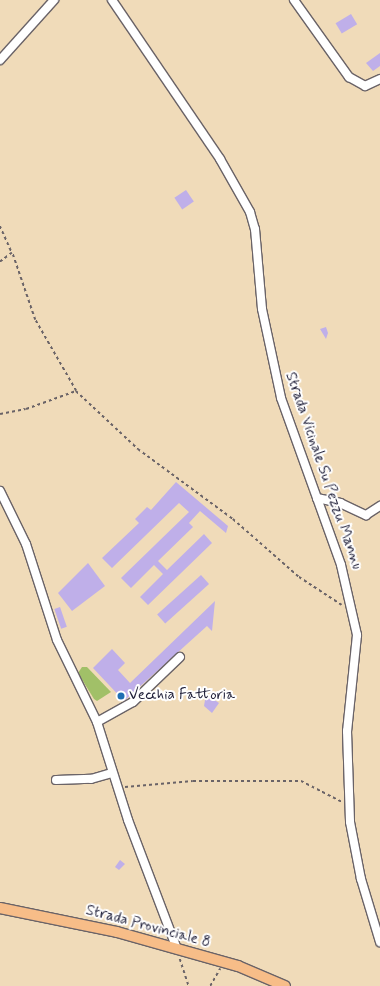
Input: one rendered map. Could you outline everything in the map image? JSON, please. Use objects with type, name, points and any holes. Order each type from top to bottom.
[{"type":"main road","name":"Strada Provinciale 8","points":[[0,908],[177,949],[224,962],[285,986]]},
{"type":"street","points":[[0,60],[54,0]]},
{"type":"street","name":"Strada Vicinale Su Pezzu Mannu","points":[[112,0],[204,135],[250,212],[258,243],[262,309],[274,367],[317,498],[341,565],[357,635],[347,731],[350,802],[360,872],[380,942]]},
{"type":"street","points":[[294,0],[350,78],[365,86],[380,79]]},
{"type":"street","points":[[0,490],[26,544],[57,640],[97,722],[112,773],[177,949]]},
{"type":"street","points":[[317,498],[340,503],[366,515],[380,506]]},
{"type":"street","points":[[97,722],[132,702],[180,657]]},
{"type":"street","points":[[56,780],[91,779],[112,773]]},
{"type":"path","points":[[0,226],[12,253],[35,320],[76,391],[138,449],[232,519],[299,577],[351,609]]},
{"type":"path","points":[[0,262],[12,253]]},
{"type":"path","points":[[0,414],[26,409],[76,391]]},
{"type":"path","points":[[118,788],[193,781],[293,780],[308,783],[338,803],[350,802]]},
{"type":"path","points":[[177,949],[189,986]]},
{"type":"path","points":[[210,986],[224,962]]},
{"type":"green space","points":[[82,667],[87,667],[111,692],[97,701],[94,699],[78,673]]},
{"type":"building","points":[[351,14],[357,24],[342,34],[336,23]]},
{"type":"building","points":[[380,53],[380,66],[373,71],[366,63]]},
{"type":"building","points":[[186,190],[194,202],[182,209],[174,198]]},
{"type":"building","points":[[326,327],[328,333],[326,339],[320,329]]},
{"type":"building","points":[[176,482],[228,526],[226,533],[200,511],[189,523],[193,527],[158,561],[167,570],[204,534],[212,543],[148,605],[140,597],[163,574],[154,565],[131,588],[121,578],[189,512],[179,503],[112,568],[102,558],[139,523],[135,519],[147,507],[151,510]]},
{"type":"building","points":[[88,563],[105,586],[72,611],[58,593]]},
{"type":"building","points":[[201,575],[209,584],[165,623],[157,614]]},
{"type":"building","points":[[215,601],[212,631],[207,626],[124,701],[93,668],[112,649],[125,663],[118,670],[130,683]]},
{"type":"building","points":[[60,607],[67,627],[61,629],[54,609]]},
{"type":"building","points":[[206,694],[219,703],[212,713],[204,706]]},
{"type":"building","points":[[120,860],[125,864],[119,870],[115,867]]},
{"type":"place","name":"Vecchia Fattoria","points":[[121,696]]}]
